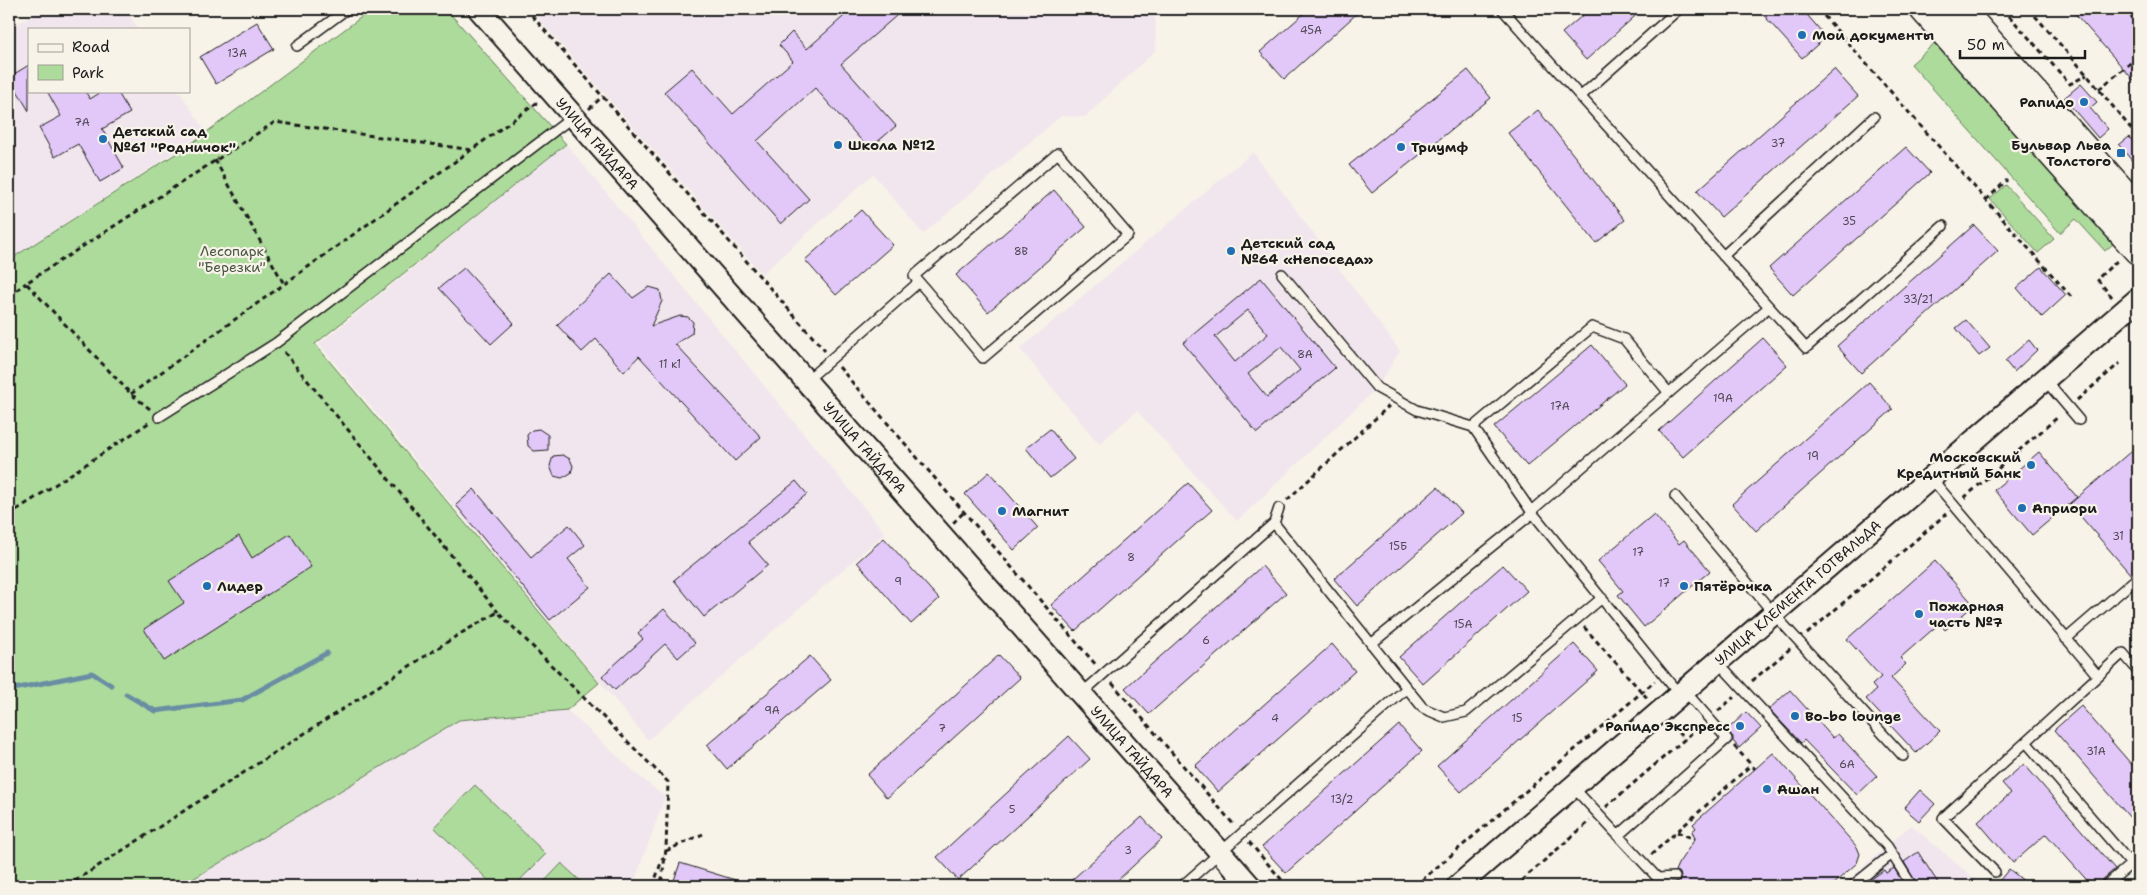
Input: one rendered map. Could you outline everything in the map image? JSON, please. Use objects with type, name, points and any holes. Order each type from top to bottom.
[{"type":"main road","points":[[1924,9],[2130,253]]},
{"type":"main road","points":[[1960,9],[2138,210]]},
{"type":"street","name":"УЛИЦА ГАЙДАРА","points":[[478,9],[1250,886]]},
{"type":"street","name":"УЛИЦА КЛЕМЕНТА ГОТВАЛЬДА","points":[[1458,886],[2138,299]]},
{"type":"lane","points":[[297,46],[347,9]]},
{"type":"lane","points":[[1502,9],[1806,348],[1943,226]]},
{"type":"lane","points":[[1580,96],[1679,9]]},
{"type":"lane","points":[[159,417],[276,343],[574,116]]},
{"type":"lane","points":[[1723,256],[1874,118]]},
{"type":"lane","points":[[1058,153],[1128,235],[983,358],[919,282],[914,276],[1058,153]]},
{"type":"lane","points":[[1282,274],[1377,388],[1418,410],[1473,427],[1532,512],[1602,598],[1664,674],[1727,739],[1619,836]]},
{"type":"lane","points":[[806,381],[919,282]]},
{"type":"lane","points":[[1371,644],[1532,512],[1769,307]]},
{"type":"lane","points":[[1473,427],[1592,328],[1624,340],[1669,393]]},
{"type":"lane","points":[[2045,380],[2079,420]]},
{"type":"lane","points":[[1931,478],[2098,676]]},
{"type":"lane","points":[[1675,496],[1774,614],[1903,756]]},
{"type":"lane","points":[[1081,694],[1274,523],[1279,508]]},
{"type":"lane","points":[[1274,523],[1422,708],[1444,718],[1466,712],[1602,598]]},
{"type":"lane","points":[[2066,639],[2138,577]]},
{"type":"lane","points":[[1995,872],[1943,818],[2123,653],[2138,670]]},
{"type":"lane","points":[[1718,661],[1892,854],[1912,886]]},
{"type":"lane","points":[[1182,886],[1407,688]]},
{"type":"lane","points":[[2026,742],[2130,864],[2105,886]]},
{"type":"lane","points":[[1573,787],[1665,886]]},
{"type":"lane","points":[[1852,886],[1864,882],[1892,854]]},
{"type":"lane","points":[[1658,878],[1675,877]]},
{"type":"path","points":[[526,9],[1288,886]]},
{"type":"path","points":[[1818,9],[2073,300]]},
{"type":"path","points":[[2003,9],[2070,84],[2088,75]]},
{"type":"path","points":[[2029,9],[2088,75],[2138,137]]},
{"type":"path","points":[[2099,89],[2138,57]]},
{"type":"path","points":[[131,394],[539,102]]},
{"type":"path","points":[[9,296],[26,282],[275,122],[472,150]]},
{"type":"path","points":[[215,160],[284,284]]},
{"type":"path","points":[[1986,200],[2007,180]]},
{"type":"path","points":[[2112,297],[2097,279],[2130,253]]},
{"type":"path","points":[[9,515],[159,417],[131,394],[26,282]]},
{"type":"path","points":[[276,343],[498,612],[668,782],[666,849],[661,886]]},
{"type":"path","points":[[1515,886],[2120,363]]},
{"type":"path","points":[[1279,508],[1397,399]]},
{"type":"path","points":[[66,886],[458,635],[498,612]]},
{"type":"path","points":[[1577,619],[1685,740]]},
{"type":"path","points":[[1415,886],[1664,674]]},
{"type":"path","points":[[1727,739],[1755,769]]},
{"type":"path","points":[[1643,862],[1751,765]]},
{"type":"path","points":[[1677,832],[1695,839]]},
{"type":"path","points":[[653,886],[666,849],[703,834]]},
{"type":"shaded area","name":"Детский сад №61 \"Родничок\"","points":[[43,9],[125,9],[137,28],[28,28],[28,92],[180,92],[206,132],[9,260],[9,29]]},
{"type":"shaded area","name":"Школа №12","points":[[530,9],[1155,9],[1156,50],[1085,117],[1061,116],[923,234],[873,174],[762,274]]},
{"type":"shaded area","points":[[566,144],[885,533],[648,740],[319,344]]},
{"type":"shaded area","name":"Детский сад №64 «Непоседа»","points":[[1253,152],[1400,351],[1377,388],[1237,521],[1137,411],[1099,444],[1020,349]]},
{"type":"shaded area","points":[[567,710],[640,777],[665,797],[633,886],[181,886],[459,720]]},
{"type":"shaded area","points":[[1911,825],[1983,886],[1842,886]]},
{"type":"green space","name":"Лесопарк \"Березки\"","points":[[372,9],[446,9],[566,144],[315,344],[599,683],[567,710],[459,720],[181,886],[9,886],[9,260],[188,146]]},
{"type":"green space","points":[[1936,42],[2114,243],[2105,251],[2076,219],[2060,233],[1911,64]]},
{"type":"green space","points":[[2006,185],[2054,239],[2038,253],[1990,199]]},
{"type":"green space","points":[[475,785],[546,854],[514,886],[494,886],[434,827]]},
{"type":"green space","points":[[562,864],[586,886],[540,886]]},
{"type":"building","points":[[852,9],[904,9],[841,64],[896,126],[869,149],[815,88],[757,141],[809,199],[781,224],[664,92],[692,68],[733,114],[793,61],[779,45],[792,32],[807,49]]},
{"type":"building","points":[[1309,9],[1362,9],[1284,79],[1260,52]]},
{"type":"building","points":[[1590,9],[1643,9],[1586,60],[1562,33]]},
{"type":"building","name":"Мои документы","points":[[1758,9],[1802,9],[1825,38],[1802,58]]},
{"type":"building","points":[[2071,9],[2124,9],[2138,26],[2138,85]]},
{"type":"building","points":[[257,22],[274,49],[216,84],[200,57]]},
{"type":"building","points":[[28,66],[29,111],[9,77]]},
{"type":"building","points":[[1834,69],[1858,96],[1721,217],[1697,191]]},
{"type":"building","points":[[1468,70],[1491,98],[1372,193],[1349,165]]},
{"type":"building","points":[[2081,84],[2097,102],[2090,108],[2108,129],[2098,138],[2064,98]]},
{"type":"building","points":[[48,92],[86,92],[90,99],[101,92],[118,92],[130,113],[102,129],[124,168],[100,182],[78,144],[55,157],[39,128],[61,116]]},
{"type":"building","points":[[1538,110],[1625,220],[1596,243],[1508,133]]},
{"type":"building","points":[[2129,137],[2138,147],[2138,168],[2119,145]]},
{"type":"building","points":[[1906,147],[1930,173],[1793,295],[1769,268]]},
{"type":"building","points":[[1054,190],[1086,227],[988,312],[956,275]]},
{"type":"building","points":[[861,210],[893,245],[836,295],[805,260]]},
{"type":"building","points":[[1974,225],[1998,251],[1861,373],[1837,346]]},
{"type":"building","points":[[2041,267],[2066,295],[2042,317],[2017,288]]},
{"type":"building","points":[[464,268],[514,323],[491,344],[439,288]]},
{"type":"building","points":[[611,274],[633,298],[649,287],[660,290],[662,301],[651,326],[680,316],[688,317],[693,322],[692,333],[675,344],[761,437],[735,461],[639,356],[624,372],[596,339],[582,352],[557,325]]},
{"type":"building","points":[[1261,278],[1335,368],[1257,433],[1183,343]],"holes":[[[1248,310],[1268,334],[1235,362],[1215,337]],[[1281,347],[1300,370],[1267,397],[1248,374]]]},
{"type":"building","points":[[1966,320],[1990,348],[1979,356],[1956,328]]},
{"type":"building","points":[[1763,338],[1787,365],[1683,457],[1659,431]]},
{"type":"building","points":[[2029,340],[2037,350],[2014,372],[2005,361]]},
{"type":"building","points":[[1592,345],[1625,384],[1527,466],[1494,427]]},
{"type":"building","points":[[1869,382],[1893,409],[1756,531],[1732,504]]},
{"type":"building","points":[[539,429],[548,435],[548,450],[534,451],[528,446],[527,435],[532,430]]},
{"type":"building","points":[[1050,429],[1074,459],[1050,478],[1026,448]]},
{"type":"building","points":[[2138,445],[2138,569],[2131,575],[2070,504]]},
{"type":"building","points":[[2039,452],[2077,497],[2032,535],[1994,490]]},
{"type":"building","points":[[563,455],[570,459],[573,466],[571,473],[562,478],[554,476],[550,466],[553,456]]},
{"type":"building","name":"Магнит","points":[[989,472],[1038,528],[1014,550],[965,494]]},
{"type":"building","points":[[796,481],[807,494],[748,542],[768,565],[704,617],[674,580]]},
{"type":"building","points":[[1188,483],[1212,510],[1075,631],[1051,605]]},
{"type":"building","points":[[1438,487],[1462,513],[1357,606],[1334,579]]},
{"type":"building","points":[[474,489],[531,557],[569,525],[585,545],[568,559],[590,587],[550,620],[456,505]]},
{"type":"building","points":[[1654,514],[1679,544],[1684,540],[1710,571],[1644,627],[1618,595],[1623,591],[1598,561]]},
{"type":"building","points":[[290,534],[311,567],[164,661],[144,629],[184,603],[169,581],[239,536],[252,558]]},
{"type":"building","points":[[884,538],[939,599],[911,624],[857,562]]},
{"type":"building","name":"Пожарная часть №7","points":[[1935,561],[1974,605],[1945,630],[1940,623],[1900,658],[1906,664],[1891,678],[1940,731],[1916,753],[1866,699],[1876,690],[1872,685],[1881,677],[1847,639]]},
{"type":"building","points":[[1503,565],[1527,591],[1423,684],[1399,657]]},
{"type":"building","points":[[1262,566],[1286,593],[1149,714],[1125,688]]},
{"type":"building","points":[[664,609],[695,643],[678,658],[665,644],[615,690],[602,676],[643,639],[638,633]]},
{"type":"building","points":[[1332,644],[1355,671],[1218,792],[1195,766]]},
{"type":"building","points":[[1574,644],[1598,671],[1461,792],[1437,766]]},
{"type":"building","points":[[999,655],[1020,678],[887,798],[867,775]]},
{"type":"building","points":[[810,656],[831,680],[727,769],[707,745]]},
{"type":"building","points":[[1790,690],[1833,738],[1838,734],[1877,776],[1857,795],[1804,740],[1801,743],[1769,709]]},
{"type":"building","points":[[2081,706],[2138,772],[2138,827],[2054,730]]},
{"type":"building","points":[[1746,712],[1761,728],[1739,748],[1727,730]]},
{"type":"building","points":[[1399,725],[1422,751],[1286,873],[1262,847]]},
{"type":"building","points":[[1069,736],[1090,759],[958,880],[937,857]]},
{"type":"building","points":[[1773,753],[1857,847],[1860,854],[1857,863],[1831,886],[1676,886],[1681,877],[1680,873],[1675,871],[1695,839],[1692,831],[1696,828],[1693,824]]},
{"type":"building","points":[[2024,764],[2115,869],[2101,881],[2099,886],[2092,886],[2046,834],[2013,863],[1978,822],[2011,793],[2002,783]]},
{"type":"building","points":[[1920,790],[1935,804],[1919,821],[1904,808]]},
{"type":"building","points":[[1142,817],[1162,839],[1118,880],[1111,886],[1065,886]]},
{"type":"building","points":[[1918,852],[1940,886],[1918,886],[1904,862]]},
{"type":"building","points":[[680,863],[745,883],[744,886],[672,886]]},
{"type":"building","points":[[1894,868],[1905,886],[1862,886],[1884,870],[1886,873]]},
{"type":"building","points":[[2009,869],[2030,886],[1995,886]]},
{"type":"waterway","points":[[126,694],[155,711],[242,700],[327,653]]},
{"type":"waterway","points":[[9,690],[92,673],[111,685]]},
{"type":"place","name":"Мои документы","points":[[1802,35]]},
{"type":"place","name":"Рапидо","points":[[2084,102]]},
{"type":"place","name":"Детский сад №61 \"Родничок\"","points":[[103,139]]},
{"type":"place","name":"Школа №12","points":[[838,145]]},
{"type":"place","name":"Триумф","points":[[1401,147]]},
{"type":"place","name":"Бульвар Льва Толстого","points":[[2121,153]]},
{"type":"place","name":"Детский сад №64 «Непоседа»","points":[[1231,251]]},
{"type":"place","name":"Московский Кредитный Банк","points":[[2031,465]]},
{"type":"place","name":"Априори","points":[[2022,508]]},
{"type":"place","name":"Магнит","points":[[1002,511]]},
{"type":"place","name":"Лидер","points":[[207,586]]},
{"type":"place","name":"Пятёрочка","points":[[1684,586]]},
{"type":"place","name":"Пожарная часть №7","points":[[1919,614]]},
{"type":"place","name":"Bo-bo lounge","points":[[1795,716]]},
{"type":"place","name":"Рапидо Экспресс","points":[[1740,726]]},
{"type":"place","name":"Ашан","points":[[1767,789]]}]
